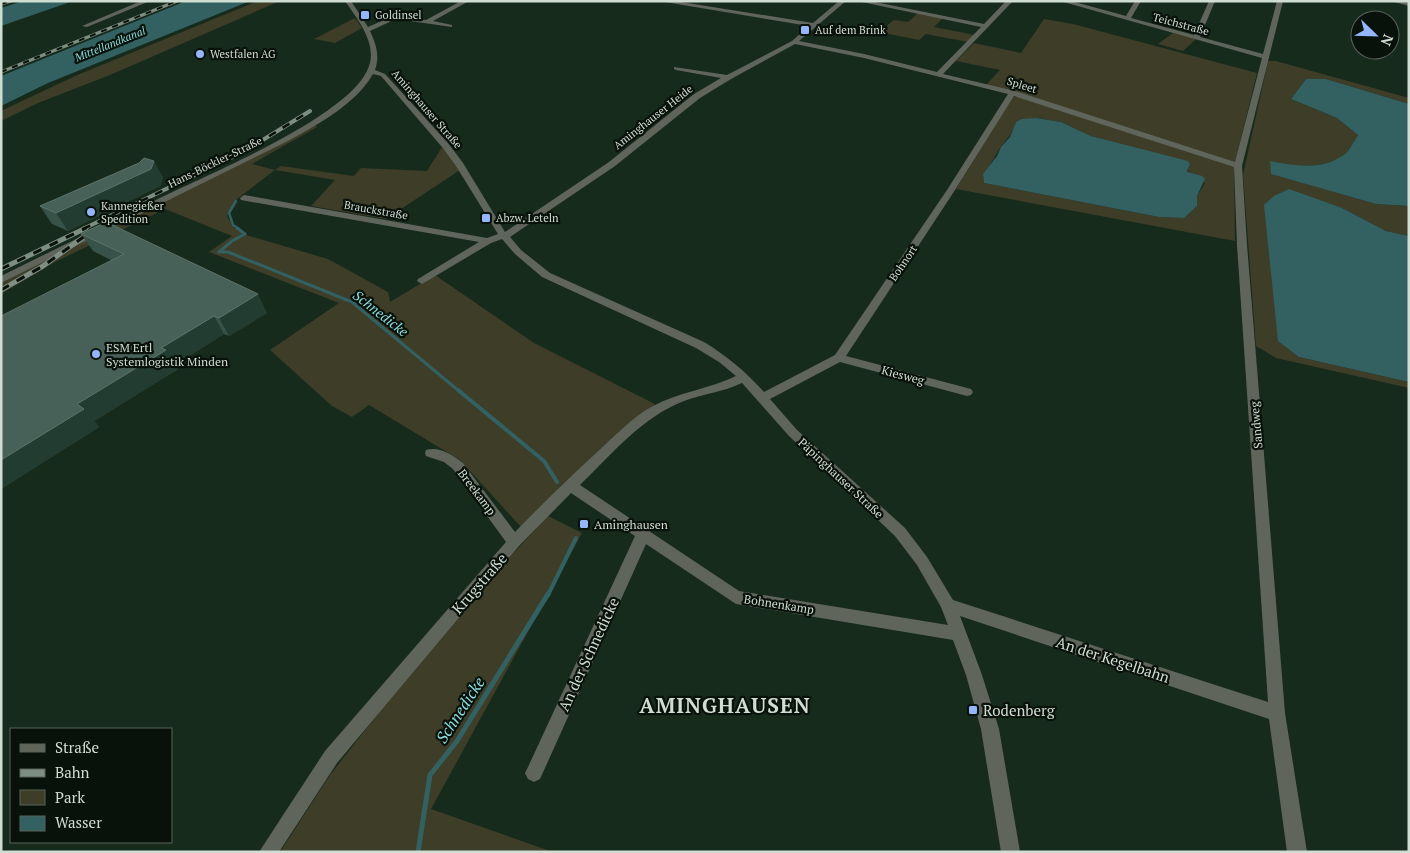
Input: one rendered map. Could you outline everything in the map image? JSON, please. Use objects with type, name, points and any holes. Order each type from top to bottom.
[{"type":"street","points":[[85,26],[147,1]]},
{"type":"street","name":"Aminghauser Straße","points":[[348,1],[367,30],[374,52],[370,72],[383,75],[445,145],[460,165],[502,236]]},
{"type":"street","points":[[427,22],[466,1]]},
{"type":"street","points":[[662,1],[814,25]]},
{"type":"street","name":"Aminghauser Heide","points":[[502,236],[612,164],[674,112],[728,77],[794,42],[843,1]]},
{"type":"street","points":[[860,1],[985,26]]},
{"type":"street","points":[[939,74],[1010,1]]},
{"type":"street","name":"Teichstraße","points":[[1063,1],[1264,57]]},
{"type":"street","points":[[1127,19],[1138,1]]},
{"type":"street","points":[[1196,38],[1212,1]]},
{"type":"street","name":"Sandweg","points":[[1280,1],[1264,57],[1238,166],[1242,245],[1277,713],[1296,852]]},
{"type":"street","points":[[1396,1],[1409,4]]},
{"type":"street","points":[[724,11],[730,6]]},
{"type":"street","points":[[367,30],[395,17],[450,26]]},
{"type":"street","name":"Spleet","points":[[794,42],[858,54],[1012,93],[1238,166]]},
{"type":"street","points":[[676,68],[728,77]]},
{"type":"street","name":"Hans-Böckler-Straße","points":[[1,280],[290,136],[325,115],[348,98],[363,83],[370,72]]},
{"type":"street","name":"Bohnort","points":[[762,398],[839,358],[951,190],[1012,93]]},
{"type":"street","name":"Brauckstraße","points":[[244,198],[488,241],[502,236]]},
{"type":"street","name":"Päpinghauser Straße","points":[[502,236],[546,275],[700,345],[723,359],[744,377],[793,433],[900,532],[922,561],[948,605],[974,676],[990,729],[1011,852]]},
{"type":"street","points":[[422,281],[488,241]]},
{"type":"street","name":"Kiesweg","points":[[839,358],[967,392]]},
{"type":"street","name":"Krugstraße","points":[[268,852],[331,757],[514,542],[570,486],[631,428],[656,410],[680,398],[723,387],[744,377]]},
{"type":"street","name":"Breekamp","points":[[431,453],[448,458],[458,466],[514,542]]},
{"type":"street","name":"Bohnenkamp","points":[[570,486],[736,597],[959,634]]},
{"type":"street","name":"An der Schnedicke","points":[[534,773],[643,535]]},
{"type":"street","name":"An der Kegelbahn","points":[[948,605],[1277,713]]},
{"type":"green space","points":[[258,1],[280,1],[110,75],[38,103],[1,121],[1,111],[75,76]]},
{"type":"green space","points":[[918,13],[943,18],[934,27],[975,35],[968,42],[926,34],[919,40],[879,32],[894,20],[908,22]]},
{"type":"green space","points":[[355,18],[362,28],[335,43],[314,39]]},
{"type":"green space","points":[[1044,19],[1073,24],[1257,73],[1235,163],[986,85],[1000,70],[956,61],[974,43],[1021,53]]},
{"type":"green space","points":[[1173,33],[1196,39],[1183,51],[1158,44]]},
{"type":"green space","points":[[1268,61],[1276,61],[1409,98],[1409,104],[1326,79],[1306,79],[1291,99],[1337,118],[1358,135],[1345,154],[1328,163],[1299,166],[1270,162],[1272,174],[1376,204],[1409,206],[1409,236],[1386,231],[1342,208],[1299,357],[1409,382],[1409,388],[1276,358],[1256,346],[1243,175]]},
{"type":"green space","points":[[1020,96],[1234,167],[1235,241],[956,189],[1013,97]],"holes":[[[1036,118],[1061,122],[1091,136],[1149,152],[1187,170],[1205,183],[1197,196],[1197,206],[1184,218],[1159,217],[984,183],[983,174],[1011,133],[1016,122]]]},
{"type":"green space","points":[[315,125],[317,127],[252,164],[275,170],[237,199],[227,216],[233,227],[246,235],[328,259],[388,292],[390,302],[435,275],[534,343],[655,404],[521,527],[460,460],[369,405],[352,417],[332,406],[270,350],[339,303],[209,252],[232,236],[165,209],[55,262],[1,294],[1,283]]},
{"type":"green space","points":[[442,147],[460,170],[386,219],[311,206],[335,180],[275,170],[281,166],[354,176],[361,168],[427,171]]},
{"type":"green space","points":[[548,516],[582,533],[431,809],[553,852],[280,852],[330,775],[385,705],[493,575]]},
{"type":"water","points":[[23,1],[73,1],[1,26],[1,8]]},
{"type":"water","name":"Mittellandkanal","points":[[186,1],[250,1],[48,83],[1,106],[1,76]]},
{"type":"water","points":[[1306,79],[1326,79],[1409,104],[1409,206],[1376,204],[1271,174],[1270,161],[1308,166],[1327,163],[1336,159],[1347,152],[1358,135],[1337,118],[1291,99]]},
{"type":"water","points":[[1036,118],[1061,122],[1091,136],[1188,161],[1190,164],[1188,172],[1202,176],[1205,179],[1197,196],[1197,206],[1184,218],[1159,217],[984,183],[983,174],[1010,137],[1016,122],[1022,119]]},
{"type":"water","points":[[1289,189],[1342,208],[1386,231],[1409,236],[1409,382],[1299,357],[1278,341],[1264,205],[1274,196]]},
{"type":"building","points":[[144,158],[154,161],[151,169],[56,213],[40,206],[139,163]]},
{"type":"building","name":"ESM Ertl Systemlogistik Minden","points":[[106,222],[258,294],[219,318],[214,316],[161,348],[166,350],[77,404],[84,409],[1,460],[1,316],[124,254],[81,234]]},
{"type":"waterway","name":"Schnedicke","points":[[236,201],[229,213],[233,225],[239,229]]},
{"type":"waterway","name":"Schnedicke","points":[[237,228],[245,234],[232,241],[219,252],[228,252],[352,302],[459,391]]},
{"type":"waterway","name":"Schnedicke","points":[[458,390],[544,461],[557,482]]},
{"type":"waterway","name":"Schnedicke","points":[[548,595],[576,538]]},
{"type":"waterway","name":"Schnedicke","points":[[418,852],[430,775],[457,741],[548,594]]},
{"type":"railway","points":[[1,4],[11,1]]},
{"type":"railway","points":[[1,72],[177,1]]},
{"type":"railway","points":[[83,229],[245,151],[310,111]]},
{"type":"railway","points":[[1,269],[86,228]]},
{"type":"railway","points":[[1,290],[43,266],[92,231]]},
{"type":"place","name":"Goldinsel","points":[[365,15]]},
{"type":"place","name":"Auf dem Brink","points":[[805,30]]},
{"type":"place","name":"Westfalen AG","points":[[200,54]]},
{"type":"place","name":"Kannegießer Spedition","points":[[91,212]]},
{"type":"place","name":"Abzw. Leteln","points":[[486,218]]},
{"type":"place","name":"ESM Ertl Systemlogistik Minden","points":[[96,354]]},
{"type":"place","name":"Aminghausen","points":[[584,524]]},
{"type":"place","name":"Rodenberg","points":[[973,710]]},
{"type":"district","name":"AMINGHAUSEN","points":[[725,705]]}]
